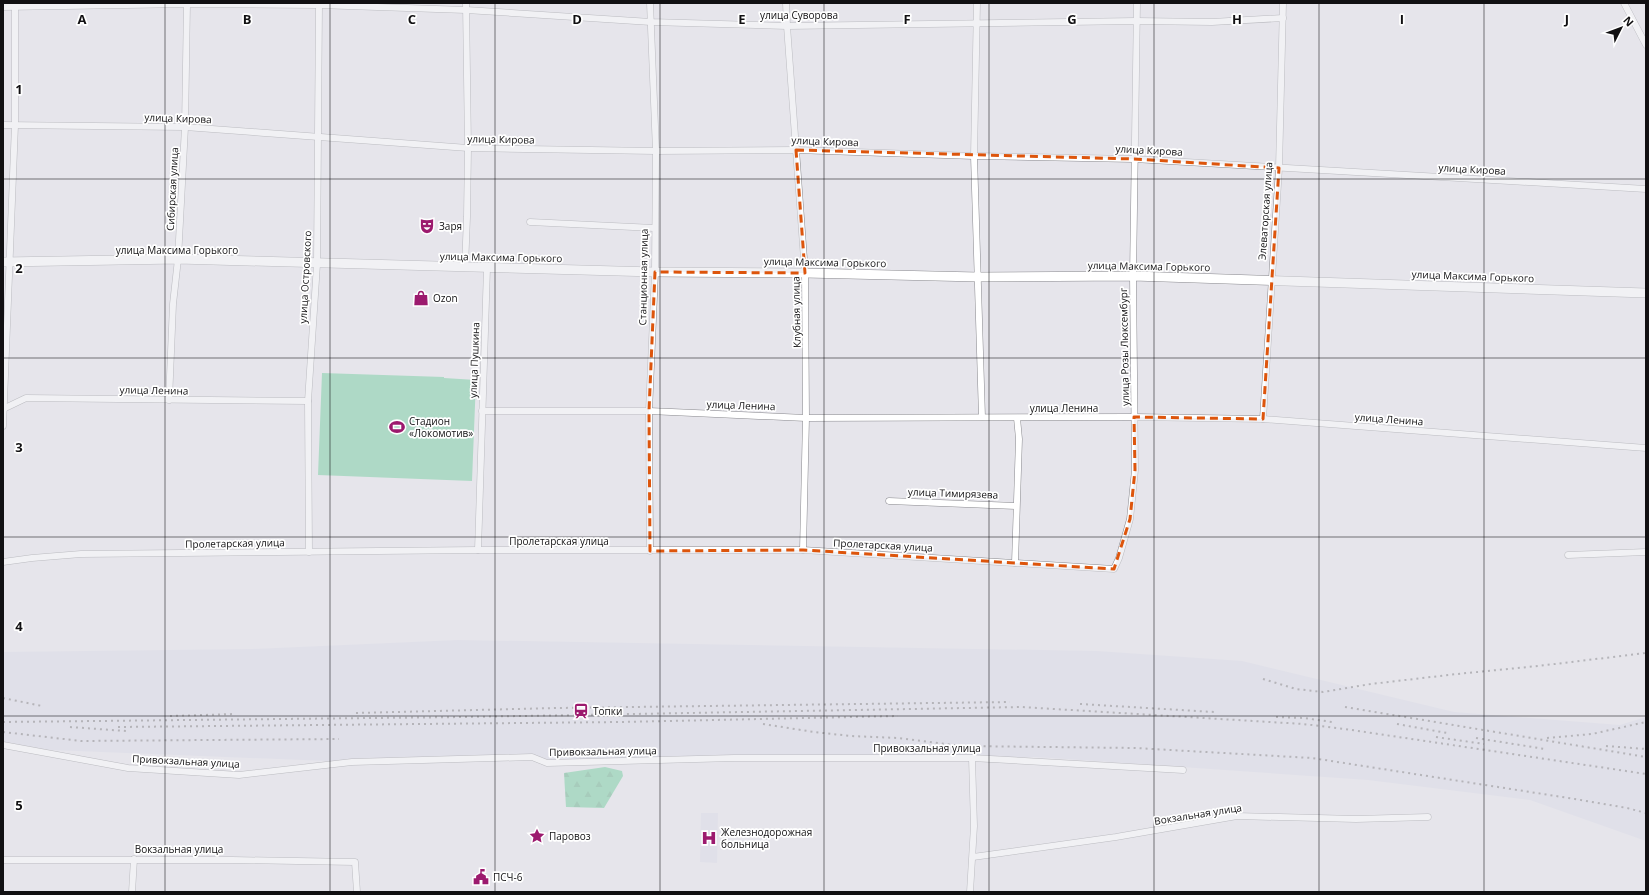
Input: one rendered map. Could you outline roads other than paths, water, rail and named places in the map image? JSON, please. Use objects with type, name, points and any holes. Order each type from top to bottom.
[{"type":"street","points":[[465,267],[468,148],[466,3]]},
{"type":"street","name":"Станционная улица","points":[[650,3],[656,151],[654,228],[655,272],[649,411],[650,551]]},
{"type":"street","name":"Клубная улица","points":[[786,3],[805,272],[806,418],[803,550]]},
{"type":"street","points":[[978,3],[974,156],[982,418]]},
{"type":"street","name":"улица Розы Люксембург","points":[[1114,569],[1119,558],[1130,519],[1135,470],[1133,276],[1137,3]]},
{"type":"street","name":"Элеваторская улица","points":[[1264,419],[1271,280],[1279,168],[1283,3]]},
{"type":"street","points":[[1624,3],[1646,45]]},
{"type":"street","name":"Сибирская улица","points":[[169,400],[173,304],[178,259],[185,127],[187,4]]},
{"type":"street","name":"улица Суворова","points":[[3,7],[15,5],[319,4],[466,10],[651,22],[787,26],[1136,21],[1212,22],[1283,18]]},
{"type":"street","name":"улица Островского","points":[[309,552],[308,401],[317,264],[319,4]]},
{"type":"street","points":[[3,426],[6,262],[15,125],[15,5]]},
{"type":"street","name":"улица Кирова","points":[[3,125],[185,127],[468,148],[656,151],[796,150],[974,156],[1134,159],[1646,189]]},
{"type":"street","points":[[530,222],[654,228]]},
{"type":"street","name":"улица Максима Горького","points":[[6,262],[178,259],[317,264],[655,272],[805,272],[978,277],[1133,276],[1646,293]]},
{"type":"street","name":"улица Пушкина","points":[[478,550],[487,268]]},
{"type":"street","name":"улица Ленина","points":[[4,409],[26,398],[308,401]]},
{"type":"street","name":"улица Ленина","points":[[482,411],[649,411],[806,418],[1134,417],[1264,419],[1646,448]]},
{"type":"street","points":[[1015,563],[1019,438],[1017,418]]},
{"type":"street","name":"улица Тимирязева","points":[[888,501],[1016,506]]},
{"type":"street","name":"Пролетарская улица","points":[[3,562],[81,554],[478,550],[803,550],[1114,569]]},
{"type":"street","points":[[1568,555],[1646,552]]},
{"type":"street","name":"Привокзальная улица","points":[[3,746],[128,768],[239,775],[352,762],[532,757],[547,764],[734,758],[972,758],[1183,770]]},
{"type":"street","points":[[970,892],[974,826],[972,758]]},
{"type":"street","name":"Вокзальная улица","points":[[973,857],[1116,837],[1237,816],[1356,819],[1428,817]]},
{"type":"street","points":[[132,892],[134,859]]},
{"type":"street","name":"Вокзальная улица","points":[[3,860],[134,859],[355,862],[357,892]]},
{"type":"railway","points":[[1263,679],[1296,689],[1323,692],[1371,684],[1646,653]]},
{"type":"railway","points":[[3,698],[42,706]]},
{"type":"railway","points":[[356,713],[557,708],[1010,702]]},
{"type":"railway","points":[[1080,704],[1214,712]]},
{"type":"railway","points":[[3,722],[466,717],[1021,707],[1303,724],[1646,774]]},
{"type":"railway","points":[[1345,707],[1646,757]]},
{"type":"railway","points":[[170,716],[234,714]]},
{"type":"railway","points":[[118,727],[622,722],[898,716]]},
{"type":"railway","points":[[1276,717],[1304,718],[1332,722]]},
{"type":"railway","points":[[1547,738],[1592,734],[1646,722]]},
{"type":"railway","points":[[763,724],[814,732],[851,736],[899,738],[961,746],[1135,748],[1312,758],[1575,799],[1627,808],[1646,813]]},
{"type":"railway","points":[[1397,724],[1447,733]]},
{"type":"railway","points":[[70,727],[126,731]]},
{"type":"railway","points":[[3,732],[81,741],[339,739]]},
{"type":"railway","points":[[1436,737],[1484,744]]},
{"type":"railway","points":[[1476,738],[1545,749]]},
{"type":"railway","points":[[1606,746],[1646,749]]},
{"type":"place","name":"Заря","points":[[427,226]]},
{"type":"place","name":"Ozon","points":[[421,298]]},
{"type":"place","name":"Стадион «Локомотив»","points":[[397,427]]},
{"type":"place","name":"Топки","points":[[581,711]]},
{"type":"place","name":"Паровоз","points":[[537,836]]},
{"type":"place","name":"Железнодорожная больница","points":[[709,838]]},
{"type":"place","name":"ПСЧ-6","points":[[481,877]]}]
